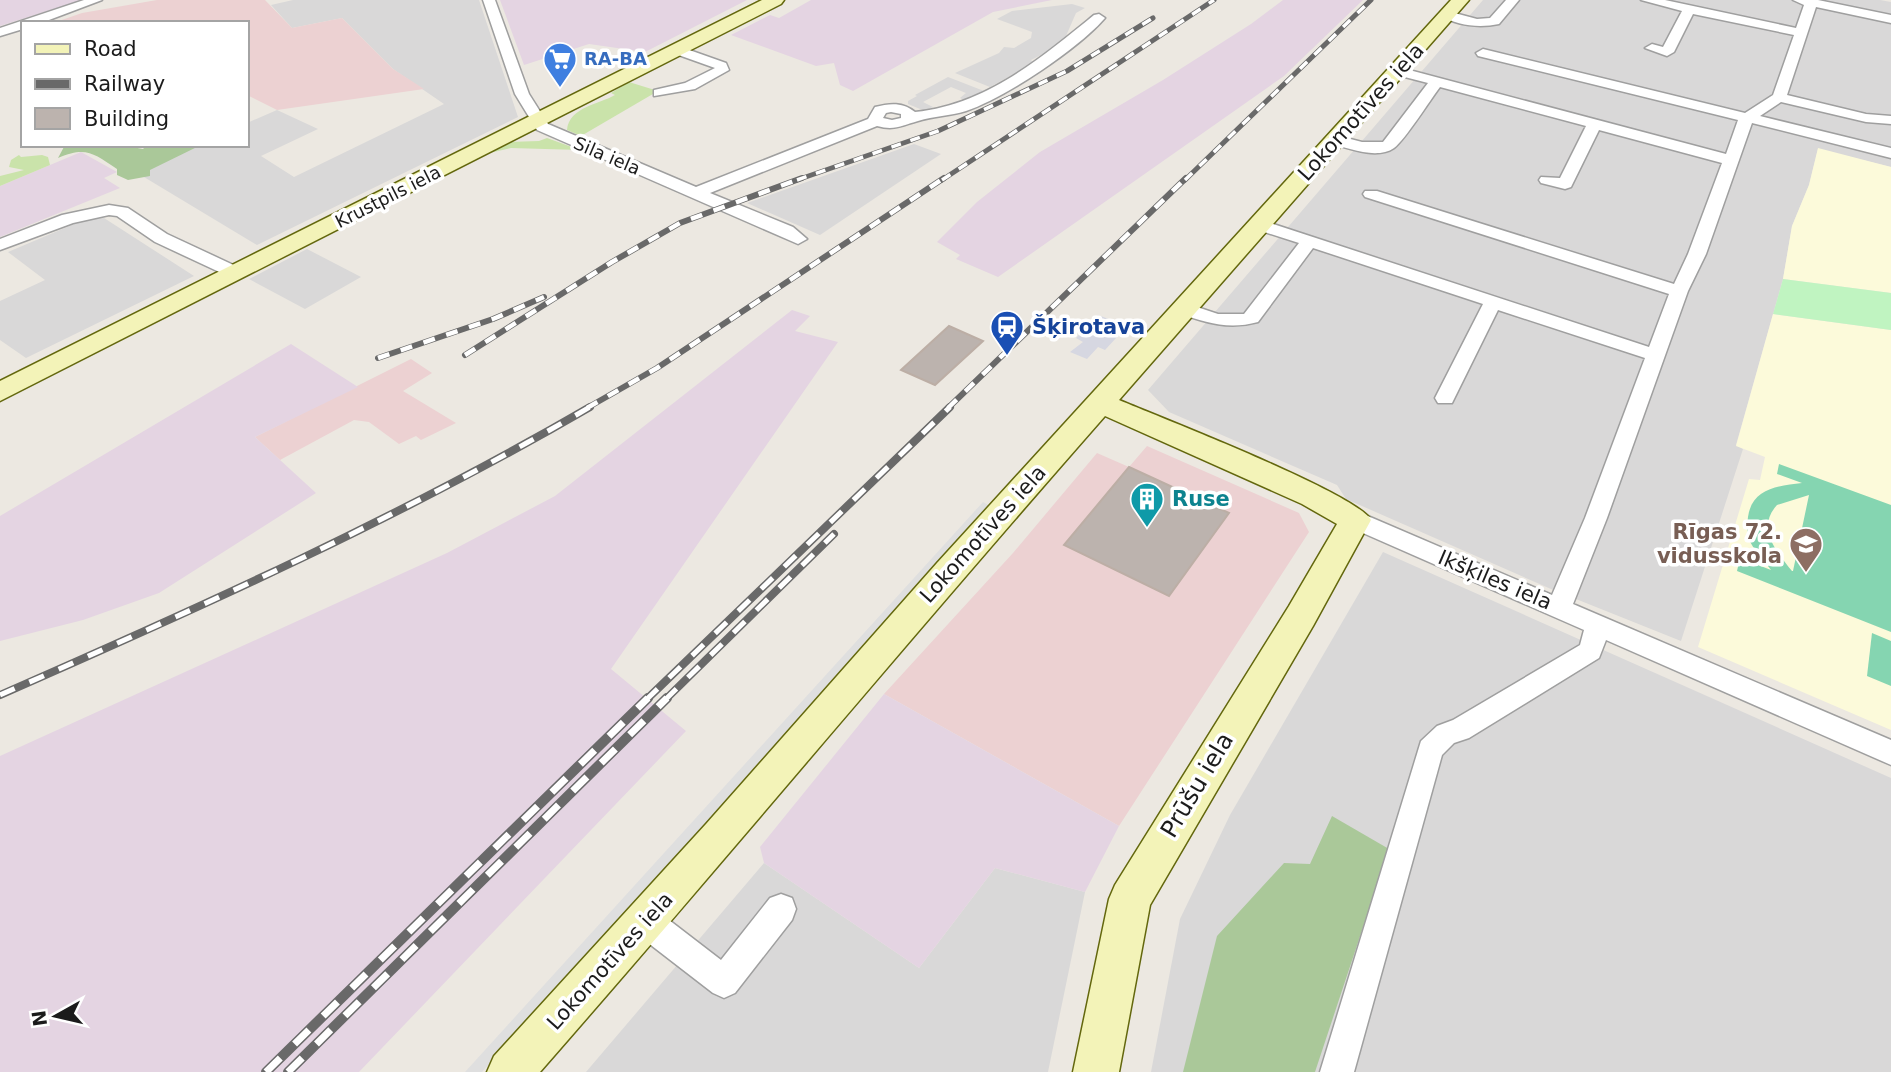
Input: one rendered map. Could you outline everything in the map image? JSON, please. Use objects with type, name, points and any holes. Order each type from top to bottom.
[{"type":"street","points":[[34,21],[96,0]]},
{"type":"street","name":"Sila iela","points":[[489,0],[522,94],[537,120],[552,133],[787,231],[798,239]]},
{"type":"street","name":"Krustpils iela","points":[[0,392],[775,0]]},
{"type":"street","points":[[1453,8],[1477,23],[1494,21],[1513,0]]},
{"type":"street","points":[[1647,0],[1802,33]]},
{"type":"street","points":[[1559,608],[1596,518],[1654,355],[1697,254],[1746,119],[1779,97],[1802,33],[1807,1],[1891,19]]},
{"type":"street","name":"Lokomotīves iela","points":[[510,1072],[948,572],[1453,8]]},
{"type":"street","points":[[1653,48],[1667,52],[1689,9]]},
{"type":"street","points":[[695,193],[877,121],[887,125],[900,124],[910,117],[933,116],[961,108],[1018,79],[1050,58],[1099,18]]},
{"type":"street","points":[[0,32],[21,25]]},
{"type":"street","points":[[659,93],[690,86],[722,70],[721,66],[708,60],[678,50]]},
{"type":"street","points":[[1483,53],[1891,153]]},
{"type":"street","points":[[1398,71],[1730,160]]},
{"type":"street","points":[[1335,140],[1368,148],[1379,149],[1388,145],[1436,83]]},
{"type":"street","points":[[1779,97],[1839,112],[1890,120],[1891,101]]},
{"type":"street","points":[[1839,112],[1842,134],[1847,142]]},
{"type":"street","points":[[1547,180],[1565,184],[1594,125]]},
{"type":"street","points":[[1374,198],[1679,291]]},
{"type":"street","points":[[0,245],[68,219],[109,210],[122,212],[161,238],[236,273]]},
{"type":"street","points":[[1261,225],[1654,355]]},
{"type":"street","points":[[1185,309],[1228,321],[1251,318],[1310,241]]},
{"type":"street","points":[[1445,398],[1493,302]]},
{"type":"street","name":"Ikšķiles iela","points":[[1101,403],[1313,496],[1355,520],[1891,753]]},
{"type":"street","name":"Prūšu iela","points":[[1096,1072],[1126,913],[1137,886],[1301,616],[1355,520]]},
{"type":"street","points":[[1337,1072],[1430,749],[1447,734],[1460,730],[1590,651],[1598,626]]},
{"type":"street","points":[[645,921],[724,982],[781,909]]},
{"type":"shaded area","points":[[0,0],[82,0],[0,26]]},
{"type":"shaded area","points":[[157,0],[265,0],[292,28],[342,18],[393,69],[424,89],[277,110],[248,96],[248,21],[59,21],[82,13]]},
{"type":"shaded area","points":[[293,0],[479,0],[518,117],[257,245],[134,171],[189,147],[248,147],[248,123],[277,110],[318,129],[261,156],[294,177],[444,104],[393,69],[342,18],[292,28],[271,5]]},
{"type":"shaded area","points":[[500,0],[747,0],[645,52],[589,44],[524,65]]},
{"type":"shaded area","points":[[811,0],[1052,0],[993,12],[853,91],[840,85],[834,63],[816,66],[731,35],[770,15],[779,18]]},
{"type":"shaded area","points":[[1283,0],[1363,0],[1284,76],[998,277],[956,259],[960,255],[937,242],[977,202],[1040,152],[1163,80],[1251,24]]},
{"type":"shaded area","points":[[1483,0],[1891,2],[1891,167],[1818,149],[1809,185],[1792,226],[1783,279],[1736,445],[1743,449],[1681,641],[1551,589],[1346,499],[1337,485],[1169,412],[1148,390]]},
{"type":"shaded area","points":[[1072,4],[1085,8],[1076,13],[1066,36],[1047,52],[1031,60],[1034,63],[990,87],[955,73],[999,53],[1004,47],[1014,48],[1031,38],[1032,32],[997,19],[1012,11]]},
{"type":"shaded area","points":[[948,77],[984,91],[966,101],[960,98],[966,93],[951,87],[923,102],[933,107],[925,111],[908,104],[908,101],[917,96],[915,95]]},
{"type":"shaded area","points":[[914,144],[941,154],[820,235],[747,203]]},
{"type":"shaded area","points":[[1818,148],[1891,167],[1891,293],[1783,279],[1792,226],[1809,185]]},
{"type":"shaded area","points":[[81,152],[117,172],[104,178],[120,188],[0,237],[0,186]]},
{"type":"shaded area","points":[[104,218],[194,276],[26,358],[0,340],[0,301],[45,280],[8,252],[86,219]]},
{"type":"shaded area","points":[[307,249],[361,277],[305,309],[249,279]]},
{"type":"shaded area","points":[[792,310],[810,316],[795,331],[838,342],[611,669],[686,731],[359,1072],[0,1072],[0,756],[447,553],[555,496]]},
{"type":"shaded area","name":"Rīgas 72. vidusskola","points":[[1773,314],[1891,330],[1891,730],[1698,647],[1749,479],[1760,480],[1765,457],[1736,446]]},
{"type":"shaded area","points":[[1098,315],[1127,326],[1105,350],[1098,347],[1087,359],[1070,352],[1083,342],[1076,338]]},
{"type":"shaded area","points":[[291,344],[358,387],[255,437],[316,493],[159,593],[83,620],[0,641],[0,516]]},
{"type":"shaded area","points":[[411,359],[432,373],[403,391],[456,423],[421,440],[416,436],[399,444],[369,422],[354,420],[280,460],[255,437]]},
{"type":"shaded area","points":[[1147,446],[1299,513],[1309,532],[1119,826],[884,694],[1013,553],[1097,453],[1129,467]]},
{"type":"shaded area","points":[[983,502],[990,506],[482,1072],[465,1072]]},
{"type":"shaded area","points":[[1383,552],[1891,778],[1891,1072],[1151,1072],[1180,919],[1230,815]]},
{"type":"shaded area","points":[[884,694],[1119,826],[1085,892],[995,868],[919,968],[764,863],[760,847]]},
{"type":"shaded area","points":[[764,863],[919,968],[995,868],[1085,892],[1048,1072],[586,1072]]},
{"type":"green space","points":[[629,82],[658,91],[581,136],[567,130],[569,122],[579,111],[615,95],[611,93]]},
{"type":"green space","points":[[547,138],[580,150],[511,148],[481,155],[507,142],[539,141]]},
{"type":"green space","points":[[64,147],[197,147],[150,170],[150,176],[128,180],[117,175],[117,169],[89,153],[76,152],[58,158]]},
{"type":"green space","points":[[19,155],[42,155],[48,157],[50,165],[0,186],[0,176],[24,170],[9,167],[11,160]]},
{"type":"green space","points":[[1783,279],[1891,293],[1891,330],[1773,314]]},
{"type":"green space","points":[[1779,464],[1891,505],[1891,632],[1737,571],[1740,558],[1771,570],[1751,543],[1747,522],[1750,507],[1761,494],[1775,487],[1802,483],[1777,474]],"holes":[[[1809,495],[1793,571],[1775,547],[1768,531],[1768,522],[1777,505]]]},
{"type":"green space","points":[[1872,633],[1891,641],[1891,686],[1867,676]]},
{"type":"green space","points":[[1332,816],[1389,849],[1315,1072],[1183,1072],[1217,936],[1284,863],[1310,864]]},
{"type":"building","name":"Šķirotava","points":[[949,326],[983,341],[935,385],[901,370]]},
{"type":"building","name":"Ruse","points":[[1129,467],[1229,513],[1169,596],[1064,545]]},
{"type":"railway","points":[[942,180],[1214,0]]},
{"type":"railway","points":[[1185,180],[1371,0]]},
{"type":"railway","points":[[797,180],[938,131],[1067,71],[1153,18]]},
{"type":"railway","points":[[465,355],[612,262],[680,223],[802,178]]},
{"type":"railway","points":[[587,408],[657,368],[944,178]]},
{"type":"railway","points":[[948,408],[1186,178]]},
{"type":"railway","points":[[378,358],[493,319],[544,297]]},
{"type":"railway","points":[[0,695],[300,559],[446,486],[590,407]]},
{"type":"railway","points":[[646,700],[950,407]]},
{"type":"railway","points":[[665,700],[834,534]]},
{"type":"railway","points":[[266,1072],[648,698]]},
{"type":"railway","points":[[288,1072],[667,698]]},
{"type":"place","name":"RA-BA","points":[[560,89]]},
{"type":"place","name":"Šķirotava","points":[[1007,357]]},
{"type":"place","name":"Ruse","points":[[1147,529]]},
{"type":"place","name":"Rīgas 72. vidusskola","points":[[1806,574]]}]
